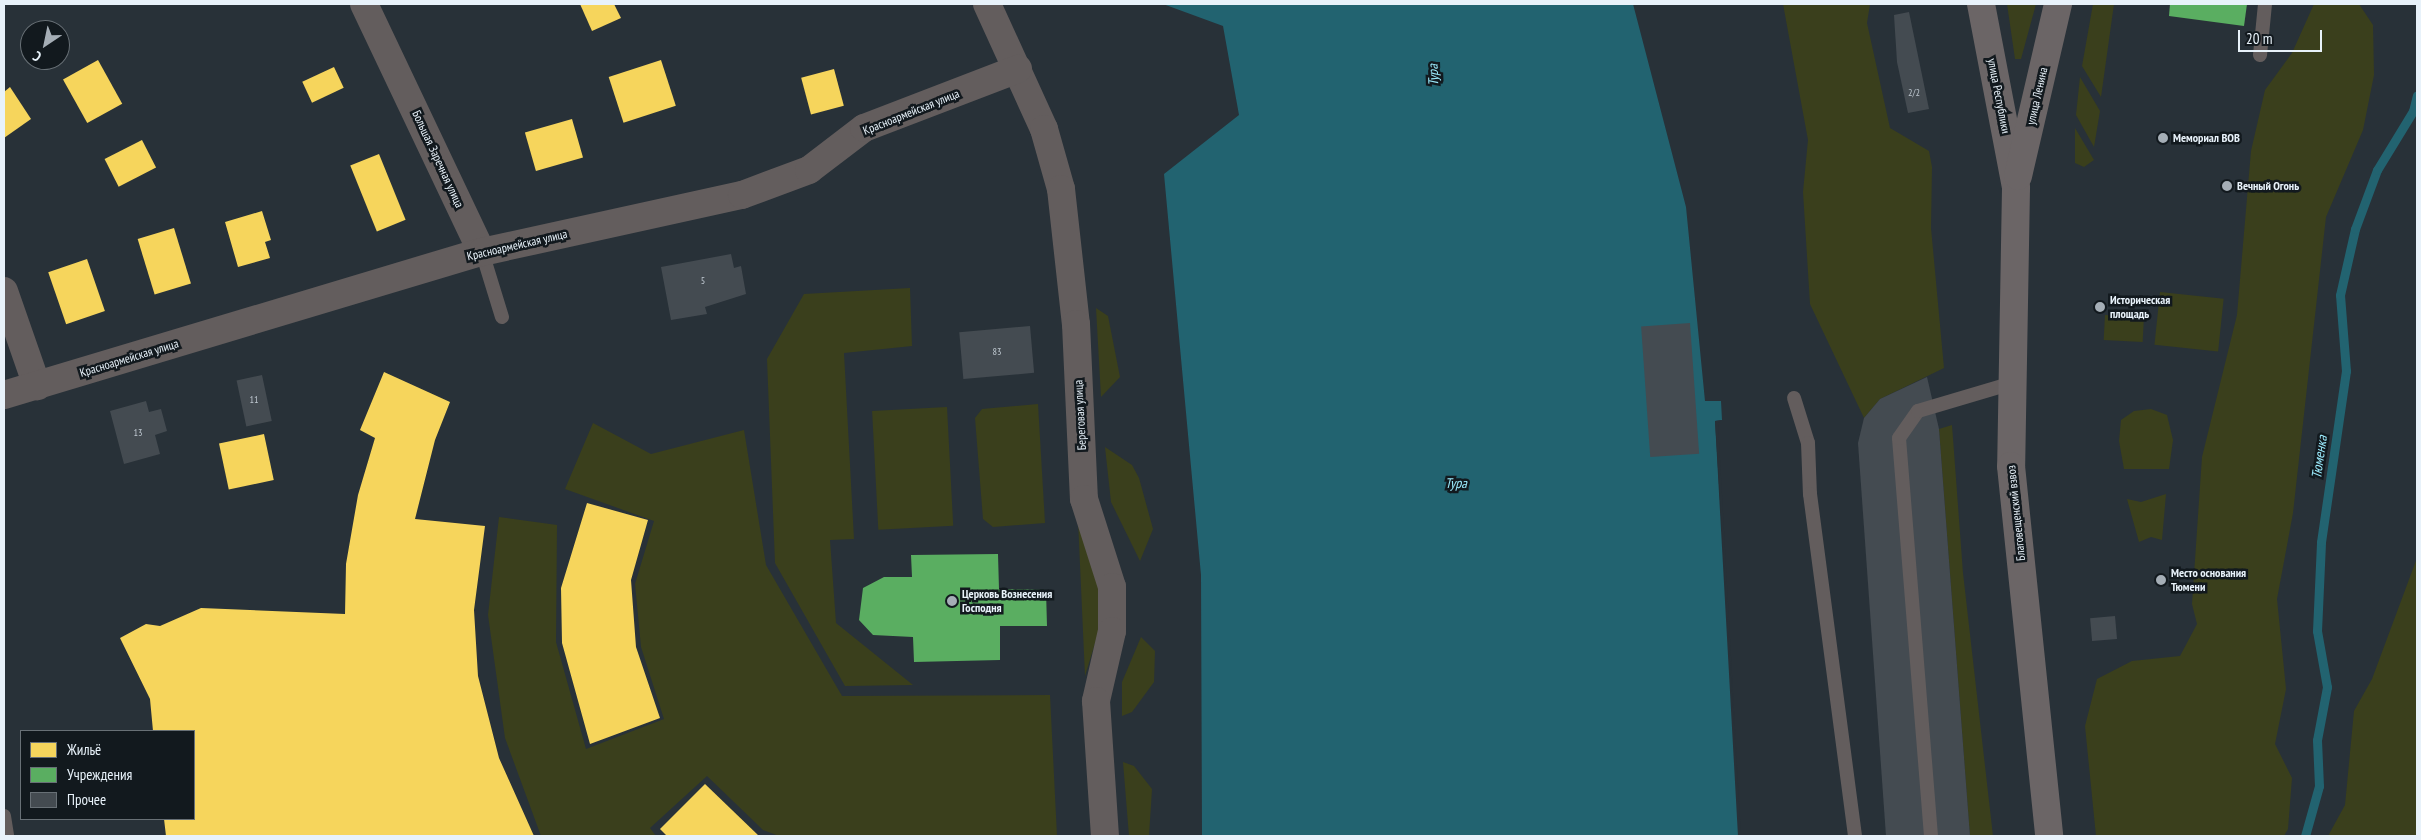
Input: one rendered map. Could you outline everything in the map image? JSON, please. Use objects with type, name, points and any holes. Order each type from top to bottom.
[{"type":"main road","name":"улица Республики","points":[[1982,4],[2016,188]]},
{"type":"main road","name":"улица Ленина","points":[[2016,188],[2058,4]]},
{"type":"main road","name":"Благовещенский взвоз","points":[[2016,188],[2009,384],[2011,466],[2049,836]]},
{"type":"street","name":"Большая Заречная улица","points":[[364,4],[482,252]]},
{"type":"street","name":"Береговая улица","points":[[987,4],[1044,129],[1062,189],[1076,324],[1084,499],[1112,587],[1112,631],[1096,701],[1105,836]]},
{"type":"street","name":"Красноармейская улица","points":[[4,395],[482,252],[742,196],[809,170],[864,128],[1018,69]]},
{"type":"street","points":[[4,291],[37,386]]},
{"type":"lane","points":[[2260,55],[2265,4]]},
{"type":"lane","name":"Большая Заречная улица","points":[[482,252],[502,317]]},
{"type":"lane","points":[[1931,836],[1898,438],[1918,412],[2009,384]]},
{"type":"lane","points":[[1794,398],[1808,443],[1810,494],[1855,836]]},
{"type":"lane","points":[[4,816],[7,836]]},
{"type":"green space","points":[[1783,4],[1870,4],[1867,23],[1890,128],[1929,151],[1932,167],[1931,228],[1944,368],[1880,399],[1864,418],[1810,304],[1803,192],[1808,140]]},
{"type":"green space","points":[[2007,4],[2036,4],[2021,59],[2015,59]]},
{"type":"green space","points":[[2093,4],[2114,4],[2101,97],[2082,66]]},
{"type":"green space","points":[[2314,4],[2359,4],[2373,25],[2374,75],[2363,130],[2326,217],[2293,513],[2277,599],[2286,689],[2275,744],[2292,778],[2288,829],[2284,836],[2096,836],[2085,726],[2097,679],[2132,661],[2180,656],[2197,624],[2192,604],[2202,457],[2237,315],[2251,151],[2265,90],[2292,53]]},
{"type":"green space","points":[[2080,77],[2100,111],[2094,147],[2076,115]]},
{"type":"green space","points":[[2075,128],[2094,160],[2084,167],[2075,163]]},
{"type":"green space","points":[[910,288],[912,346],[844,353],[854,539],[830,540],[836,623],[913,685],[845,686],[775,563],[767,359],[804,294]]},
{"type":"green space","points":[[2160,292],[2224,299],[2218,351],[2154,345]]},
{"type":"green space","points":[[1096,308],[1108,316],[1120,377],[1101,397]]},
{"type":"green space","points":[[2105,315],[2144,317],[2143,342],[2104,340]]},
{"type":"green space","points":[[1038,404],[1045,523],[993,527],[983,519],[975,418],[982,409]]},
{"type":"green space","points":[[947,407],[953,526],[878,530],[872,411]]},
{"type":"green space","points":[[2151,409],[2167,415],[2173,440],[2169,469],[2124,469],[2119,441],[2121,420],[2134,411]]},
{"type":"green space","points":[[593,423],[651,454],[744,430],[766,565],[842,696],[1050,695],[1057,836],[779,836],[763,830],[707,776],[650,828],[656,836],[541,836],[505,738],[488,615],[499,517],[557,525],[556,642],[586,749],[664,719],[641,647],[635,584],[654,521],[565,489]]},
{"type":"green space","points":[[1952,425],[1963,573],[1993,836],[1970,836],[1939,429]]},
{"type":"green space","points":[[1105,447],[1132,465],[1139,478],[1153,529],[1140,561],[1111,502]]},
{"type":"green space","points":[[2166,494],[2162,540],[2151,537],[2139,542],[2127,499],[2141,502]]},
{"type":"green space","points":[[1078,520],[1095,557],[1102,620],[1085,676]]},
{"type":"green space","points":[[2417,558],[2417,836],[2328,836],[2345,805],[2354,711],[2372,679]]},
{"type":"green space","points":[[1141,637],[1155,651],[1154,682],[1132,712],[1122,716],[1122,682]]},
{"type":"green space","points":[[1123,762],[1134,766],[1152,789],[1149,836],[1129,836]]},
{"type":"water","name":"Тура","points":[[1163,4],[1633,4],[1686,207],[1705,401],[1721,401],[1722,420],[1715,421],[1738,836],[1202,836],[1201,575],[1164,174],[1239,115],[1223,26]]},
{"type":"pier","points":[[1722,420],[1718,423],[1741,836],[1715,421]]},
{"type":"building: Жильё","points":[[580,4],[614,4],[621,18],[592,31]]},
{"type":"building: Жильё","points":[[98,60],[122,104],[87,123],[63,79]]},
{"type":"building: Жильё","points":[[661,60],[676,106],[624,123],[609,77]]},
{"type":"building: Жильё","points":[[334,67],[344,88],[312,103],[302,82]]},
{"type":"building: Жильё","points":[[834,69],[844,106],[811,115],[801,78]]},
{"type":"building: Жильё","points":[[10,87],[31,119],[4,138],[4,92]]},
{"type":"building: Жильё","points":[[572,119],[583,157],[536,171],[525,133]]},
{"type":"building: Жильё","points":[[142,140],[156,168],[119,187],[105,159]]},
{"type":"building: Жильё","points":[[379,154],[406,220],[377,231],[350,166]]},
{"type":"building: Жильё","points":[[262,211],[271,240],[265,242],[270,258],[238,267],[225,222]]},
{"type":"building: Жильё","points":[[174,228],[191,283],[155,295],[138,239]]},
{"type":"building: Жильё","points":[[87,259],[105,311],[66,324],[48,272]]},
{"type":"building: Жильё","points":[[384,372],[450,402],[435,440],[415,519],[485,526],[474,610],[478,676],[499,758],[534,836],[166,836],[164,820],[195,820],[195,730],[153,730],[150,699],[120,638],[146,624],[160,626],[201,608],[345,614],[346,564],[358,495],[375,438],[360,430]]},
{"type":"building: Жильё","points":[[264,434],[274,480],[229,490],[219,444]]},
{"type":"building: Жильё","points":[[587,503],[648,520],[631,580],[636,647],[660,718],[590,744],[562,643],[561,588]]},
{"type":"building: Жильё","points":[[705,784],[759,836],[667,836],[660,829]]},
{"type":"building: Учреждения","points":[[2170,4],[2247,4],[2244,26],[2169,16]]},
{"type":"building: Учреждения","name":"Церковь Вознесения Господня","points":[[998,554],[999,589],[1046,590],[1047,626],[1000,626],[1000,660],[914,662],[913,637],[873,635],[859,620],[863,588],[884,577],[912,577],[911,555]]},
{"type":"building: Прочее","points":[[1909,12],[1929,109],[1908,113],[1897,62],[1894,15]]},
{"type":"building: Прочее","points":[[731,254],[734,268],[741,266],[746,294],[705,307],[707,314],[671,320],[661,267]]},
{"type":"building: Прочее","points":[[1690,323],[1699,454],[1650,457],[1641,326]]},
{"type":"building: Прочее","points":[[1030,326],[1034,373],[963,379],[959,332]]},
{"type":"building: Прочее","points":[[262,375],[272,421],[246,426],[237,380]]},
{"type":"building: Прочее","points":[[1927,377],[1939,429],[1970,836],[1886,836],[1858,443],[1864,418],[1880,399]]},
{"type":"building: Прочее","points":[[146,401],[149,412],[161,409],[167,431],[155,435],[160,454],[124,464],[110,411]]},
{"type":"building: Прочее","points":[[2115,616],[2117,639],[2092,641],[2090,618]]},
{"type":"waterway","name":"Тюменка","points":[[2305,836],[2319,786],[2317,740],[2327,687],[2317,631],[2321,542],[2346,371],[2340,295],[2355,229],[2377,170],[2413,111],[2417,95]]},
{"type":"place","name":"Мемориал ВОВ","points":[[2163,138]]},
{"type":"place","name":"Вечный Огонь","points":[[2227,186]]},
{"type":"place","name":"Историческая площадь","points":[[2100,307]]},
{"type":"place","name":"Место основания Тюмени","points":[[2161,580]]},
{"type":"place","name":"Церковь Вознесения Господня","points":[[952,601]]}]
